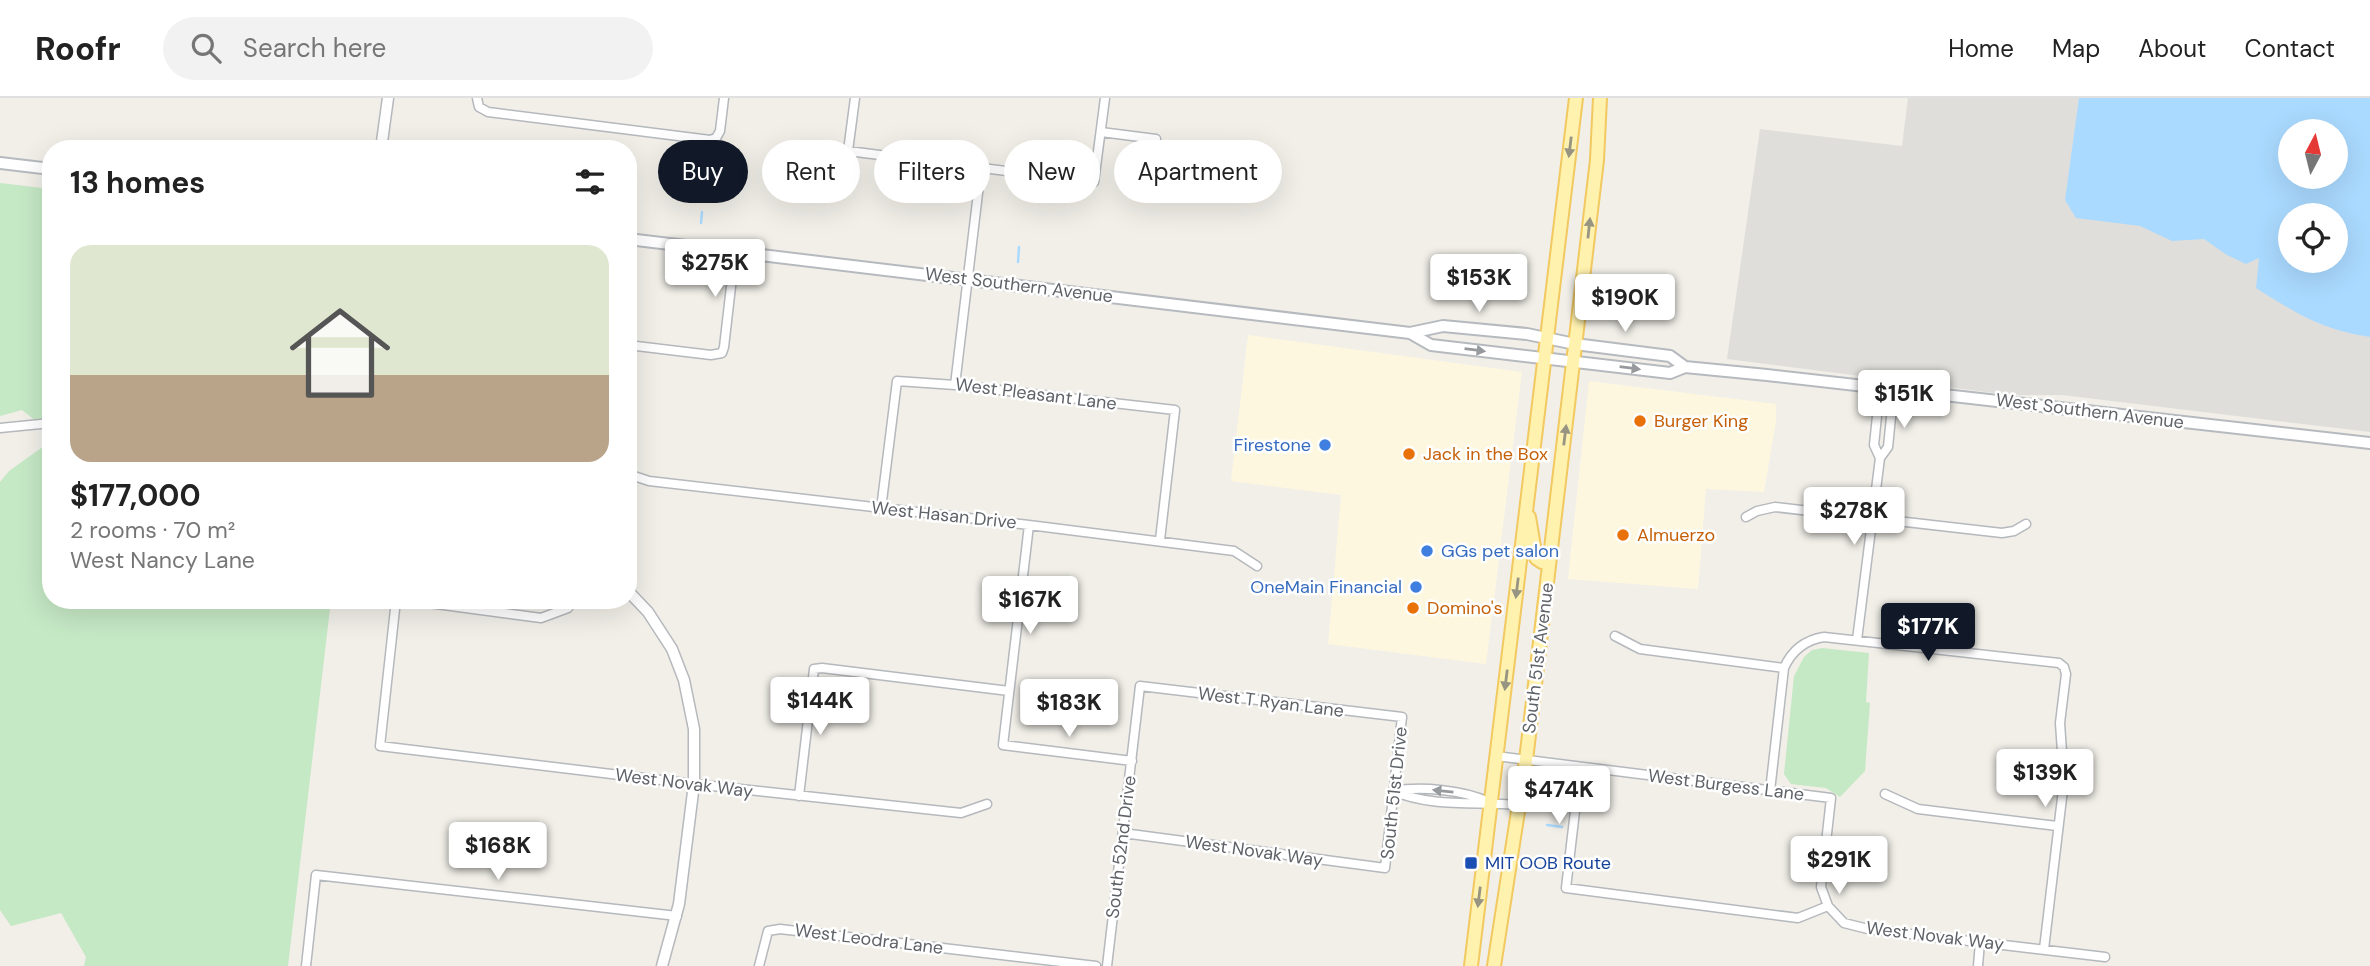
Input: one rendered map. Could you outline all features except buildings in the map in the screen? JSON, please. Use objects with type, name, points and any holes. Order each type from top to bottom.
[{"type":"main road","name":"South 51st Avenue","points":[[1471,966],[1576,98]]},
{"type":"main road","name":"South 51st Avenue","points":[[1494,966],[1526,760],[1597,160],[1600,98]]},
{"type":"main road","points":[[0,163],[42,168]]},
{"type":"main road","name":"West Southern Avenue","points":[[637,240],[1410,333],[1443,326],[1527,334],[1575,344],[1670,356],[1685,367]]},
{"type":"main road","name":"West Southern Avenue","points":[[1410,333],[1431,345],[1670,373],[1685,367],[1894,388],[2370,443]]},
{"type":"main road","points":[[1526,506],[1536,558],[1549,562]]},
{"type":"street","points":[[383,140],[388,98]]},
{"type":"street","points":[[478,102],[488,112],[710,139],[716,138],[720,131],[724,98]]},
{"type":"street","points":[[855,98],[848,150],[874,154]]},
{"type":"street","points":[[990,169],[1094,182],[1105,98]]},
{"type":"street","points":[[1101,132],[1156,139]]},
{"type":"street","points":[[955,385],[977,203]]},
{"type":"street","points":[[637,346],[711,355],[722,353],[735,252]]},
{"type":"street","name":"West Pleasant Lane","points":[[881,509],[897,381],[955,385],[1175,410],[1160,540]]},
{"type":"street","points":[[1880,387],[1874,445],[1880,457]]},
{"type":"street","points":[[1857,640],[1880,457],[1888,447],[1894,388]]},
{"type":"street","points":[[0,428],[42,424]]},
{"type":"street","name":"West Hasan Drive","points":[[637,477],[649,481],[881,509],[1160,540],[1234,551],[1257,566]]},
{"type":"street","points":[[1746,517],[1775,507],[2003,533],[2014,531],[2026,524]]},
{"type":"street","points":[[1029,524],[1003,745],[1132,761]]},
{"type":"street","points":[[637,602],[661,631],[679,667],[694,729],[694,784],[677,916],[662,966]]},
{"type":"street","name":"West Novak Way","points":[[395,609],[380,746],[961,813],[986,804]]},
{"type":"street","points":[[474,609],[541,618],[565,609]]},
{"type":"street","points":[[1615,636],[1640,649],[1784,668]]},
{"type":"street","points":[[1770,791],[1784,668],[1793,652],[1816,638],[1857,640],[2055,663],[2064,667],[2066,674],[2060,723],[2064,781],[2044,948]]},
{"type":"street","points":[[799,796],[814,669],[1009,691]]},
{"type":"street","name":"West T Ryan Lane","points":[[1140,686],[1402,718]]},
{"type":"street","name":"South 52nd Drive","points":[[1107,966],[1140,686]]},
{"type":"street","name":"South 51st Drive","points":[[1385,868],[1402,718]]},
{"type":"street","name":"West Burgess Lane","points":[[1496,756],[1832,798],[1821,887],[1828,906]]},
{"type":"street","points":[[1580,768],[1566,888],[1798,918],[1828,906]]},
{"type":"street","points":[[1393,791],[1409,798],[1433,801],[1518,805]]},
{"type":"street","points":[[1885,794],[1918,809],[2057,826]]},
{"type":"street","name":"West Novak Way","points":[[1123,834],[1385,868]]},
{"type":"street","points":[[306,966],[316,875],[677,916]]},
{"type":"street","name":"West Novak Way","points":[[1828,906],[1844,922],[1868,929],[2105,957]]},
{"type":"street","name":"West Leodra Lane","points":[[759,966],[768,931],[780,929],[1096,966]]},
{"type":"street","points":[[1978,966],[1980,942]]},
{"type":"shaded area","points":[[1908,98],[2370,98],[2370,432],[2062,395],[2010,395],[1727,359],[1760,129],[1902,146]]},
{"type":"shaded area","points":[[1248,335],[1522,372],[1486,664],[1328,644],[1341,495],[1231,481]]},
{"type":"shaded area","points":[[1589,381],[1776,404],[1776,421],[1764,492],[1706,489],[1698,589],[1568,579]]},
{"type":"green space","points":[[0,183],[42,188],[42,426],[22,410],[0,416]]},
{"type":"green space","points":[[42,447],[42,609],[330,609],[288,966],[84,966],[86,957],[61,913],[11,926],[0,910],[0,482],[9,471]]},
{"type":"green space","points":[[1822,648],[1869,653],[1866,702],[1870,703],[1865,771],[1840,797],[1826,788],[1791,784],[1784,774],[1794,676],[1804,657],[1812,650]]},
{"type":"water","points":[[2079,98],[2370,98],[2370,337],[2310,320],[2256,288],[2259,258],[2246,264],[2204,239],[2172,241],[2140,226],[2076,218],[2065,200]]},
{"type":"waterway","points":[[701,223],[702,212]]},
{"type":"waterway","points":[[1018,262],[1019,247]]},
{"type":"waterway","points":[[1547,825],[1562,827]]},
{"type":"place","name":"Burger King","points":[[1640,421]]},
{"type":"place","name":"Firestone","points":[[1325,445]]},
{"type":"place","name":"Jack in the Box","points":[[1409,454]]},
{"type":"place","name":"Almuerzo","points":[[1623,535]]},
{"type":"place","name":"GGs pet salon","points":[[1427,551]]},
{"type":"place","name":"OneMain Financial","points":[[1416,587]]},
{"type":"place","name":"Domino's","points":[[1413,608]]},
{"type":"place","name":"MIT OOB Route","points":[[1471,863]]}]
